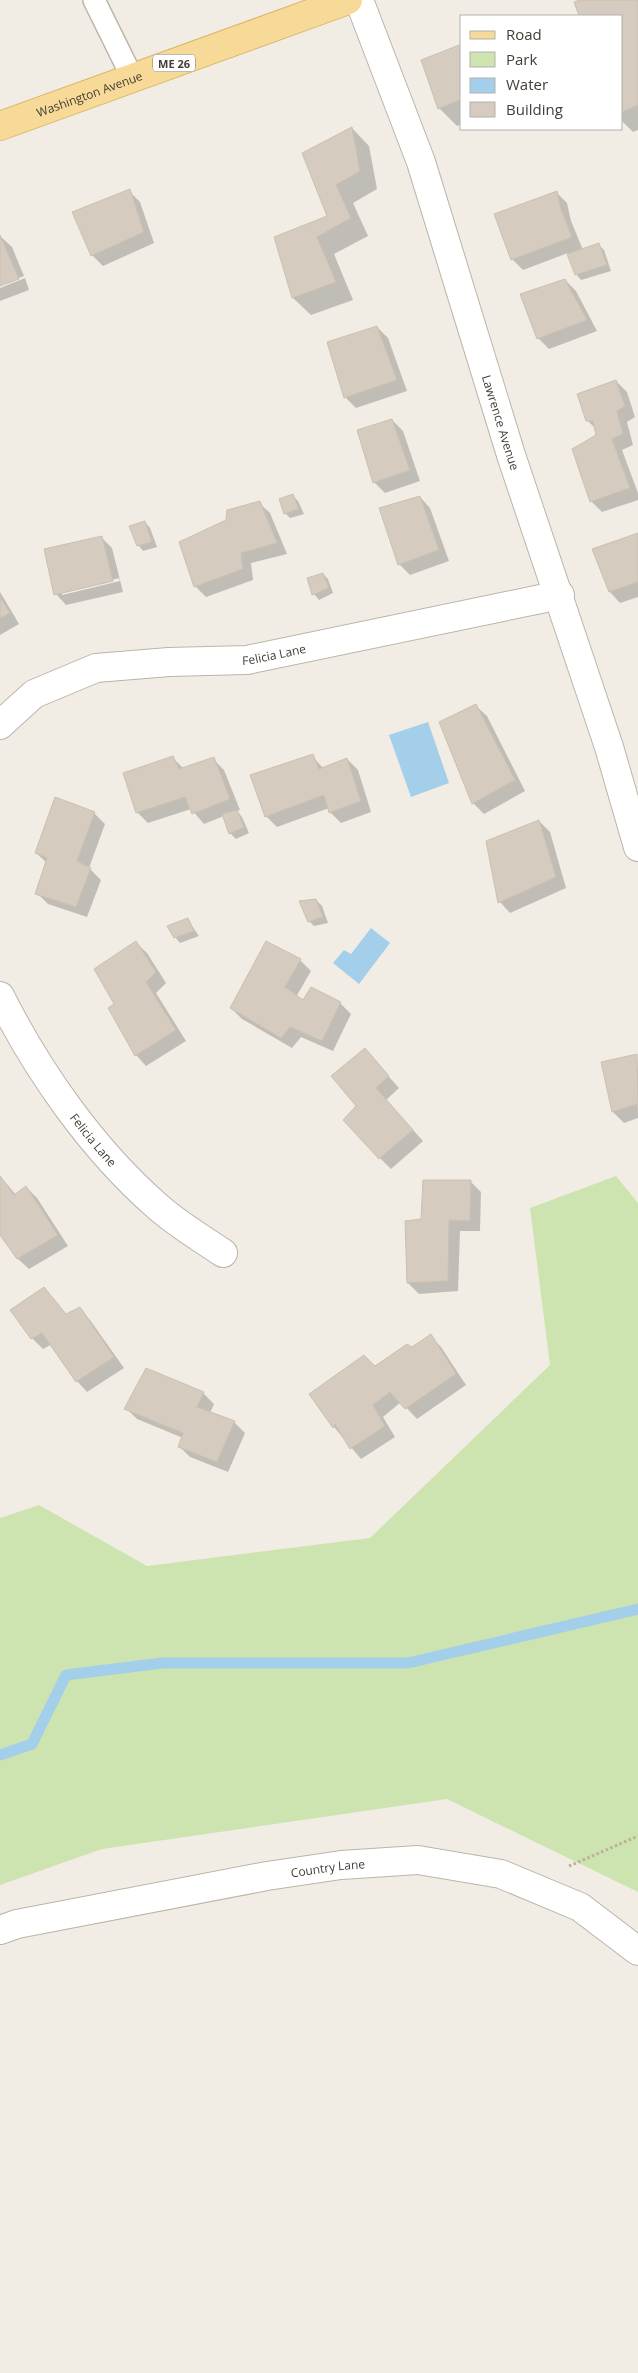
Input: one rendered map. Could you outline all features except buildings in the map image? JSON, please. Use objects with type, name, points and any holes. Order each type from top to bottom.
[{"type":"main road","name":"Washington Avenue","points":[[0,126],[348,0]]},
{"type":"street","name":"Lawrence Avenue","points":[[359,0],[421,162],[510,455],[560,595],[609,747],[638,847]]},
{"type":"street","name":"Felicia Lane","points":[[0,725],[34,694],[96,668],[169,662],[246,660],[560,595]]},
{"type":"street","name":"Felicia Lane","points":[[0,996],[48,1078],[99,1149],[158,1207],[223,1253]]},
{"type":"street","name":"Country Lane","points":[[0,1930],[17,1924],[238,1882],[341,1865],[418,1860],[501,1874],[580,1907],[638,1951]]},
{"type":"lane","points":[[94,0],[133,79]]},
{"type":"path","points":[[527,1885],[638,1836]]},
{"type":"green space","points":[[616,1176],[638,1203],[638,1892],[447,1799],[102,1849],[0,1885],[0,1518],[39,1505],[147,1566],[370,1538],[550,1365],[530,1208]]},
{"type":"water","points":[[428,722],[449,783],[411,797],[389,735]]},
{"type":"water","points":[[371,928],[390,943],[359,984],[333,963],[344,950],[351,954]]},
{"type":"waterway","points":[[0,1755],[32,1744],[66,1675],[162,1663],[408,1663],[638,1609]]}]
